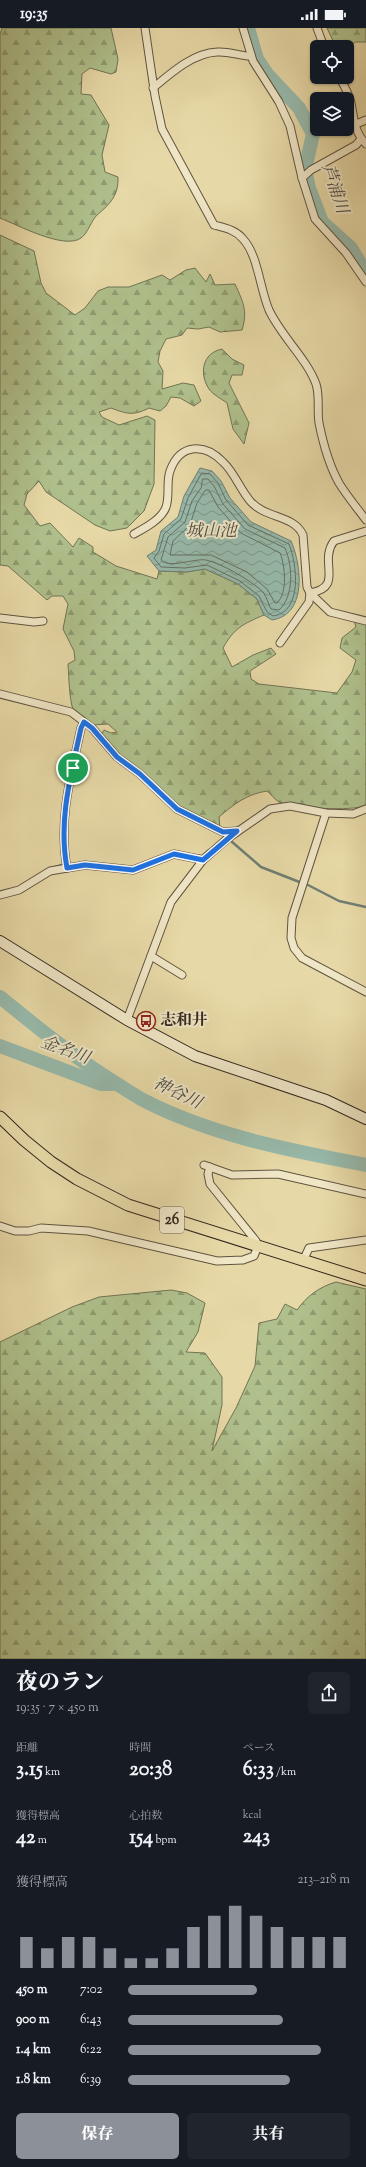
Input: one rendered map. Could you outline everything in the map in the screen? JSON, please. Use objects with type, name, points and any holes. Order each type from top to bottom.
[{"type":"main road","name":"26","points":[[0,1116],[24,1140],[51,1162],[77,1179],[128,1205],[366,1280]]},
{"type":"street","points":[[145,28],[153,88],[162,129],[214,225],[235,231],[244,239],[252,255],[268,309],[282,334],[309,370],[316,384],[318,400],[317,413],[331,466],[339,483],[366,520]]},
{"type":"street","points":[[243,28],[251,54],[279,102],[290,126],[316,219],[346,252],[366,282]]},
{"type":"street","points":[[317,28],[321,40]]},
{"type":"street","points":[[153,88],[179,67],[205,55],[217,52],[248,56],[251,54]]},
{"type":"street","points":[[305,176],[364,141],[354,124],[366,120]]},
{"type":"street","points":[[134,534],[146,528],[160,516],[166,508],[170,471],[174,464],[188,450],[198,447],[224,462],[250,500],[260,511],[294,524],[300,529],[303,535],[307,587],[310,593],[330,612],[366,621]]},
{"type":"street","points":[[310,593],[320,592],[328,584],[330,577],[327,554],[334,541],[366,531]]},
{"type":"street","points":[[280,643],[309,602],[310,593]]},
{"type":"street","points":[[0,618],[34,622],[43,621]]},
{"type":"street","points":[[0,694],[71,712],[92,728],[117,757],[140,774],[177,809],[223,832],[237,831]]},
{"type":"street","points":[[67,868],[63,846],[65,807],[81,728],[84,722]]},
{"type":"street","points":[[127,1020],[171,902],[203,860],[237,831],[270,809],[290,806],[326,813],[353,814],[366,809]]},
{"type":"street","points":[[326,813],[292,918],[291,938],[294,948],[302,958],[366,992]]},
{"type":"street","points":[[0,895],[19,890],[50,871],[67,868],[85,865],[133,870],[174,854],[203,860]]},
{"type":"street","points":[[0,941],[127,1020],[195,1056],[326,1100],[366,1119]]},
{"type":"street","points":[[151,956],[182,975]]},
{"type":"street","points":[[0,1226],[15,1231],[29,1231],[41,1228],[88,1231],[217,1262],[244,1260],[254,1256],[258,1246],[247,1229],[210,1184],[207,1166],[232,1175],[278,1174],[366,1194]]},
{"type":"street","points":[[303,1261],[309,1248],[366,1240]]},
{"type":"green space","points":[[2,28],[111,28],[118,59],[116,72],[111,74],[90,68],[82,74],[81,94],[91,95],[109,125],[102,155],[105,172],[118,177],[117,189],[113,199],[97,215],[83,236],[73,241],[53,239],[29,231],[0,218],[0,34]]},
{"type":"green space","points":[[327,28],[366,28],[366,42],[354,43],[354,40],[333,40]]},
{"type":"green space","points":[[0,235],[34,251],[41,283],[46,293],[75,315],[85,308],[98,291],[108,287],[129,287],[162,275],[170,280],[186,270],[195,268],[206,282],[210,274],[215,285],[235,284],[245,311],[242,330],[220,332],[209,327],[198,329],[187,328],[182,335],[166,339],[160,351],[158,362],[163,371],[162,389],[183,383],[194,385],[201,401],[194,406],[180,398],[171,397],[166,406],[160,411],[149,408],[139,412],[130,413],[121,412],[111,408],[99,412],[102,417],[119,425],[147,416],[155,420],[154,484],[144,511],[127,528],[110,531],[95,525],[46,492],[39,481],[27,494],[24,505],[40,526],[50,523],[73,547],[79,538],[93,547],[93,552],[116,566],[157,579],[159,571],[186,572],[205,569],[238,584],[257,599],[264,615],[250,621],[235,631],[223,648],[232,667],[253,655],[271,648],[276,654],[250,671],[251,679],[259,684],[337,693],[352,672],[356,660],[340,648],[342,638],[356,627],[354,620],[366,622],[366,805],[337,809],[297,806],[279,802],[267,791],[260,792],[241,800],[219,817],[220,828],[178,806],[116,759],[98,741],[104,730],[111,733],[117,732],[108,724],[90,725],[75,714],[70,697],[68,664],[75,660],[74,651],[63,629],[68,604],[63,596],[52,596],[47,600],[8,566],[0,565]]},
{"type":"green space","points":[[222,349],[232,359],[244,365],[242,375],[232,375],[229,383],[249,423],[244,444],[233,429],[227,403],[209,389],[204,377],[203,371],[206,359],[215,351]]},
{"type":"green space","points":[[336,1282],[366,1289],[366,1659],[0,1659],[0,1342],[72,1307],[99,1297],[171,1290],[187,1293],[205,1303],[198,1332],[186,1352],[205,1353],[222,1377],[222,1405],[212,1451],[236,1408],[255,1366],[259,1323],[277,1319],[285,1304],[297,1310],[305,1300],[314,1293]]},
{"type":"water","name":"城山池","points":[[200,468],[212,471],[221,481],[230,498],[251,522],[291,541],[298,563],[299,588],[291,609],[283,616],[272,620],[264,615],[257,599],[238,584],[205,569],[186,572],[159,571],[147,556],[156,550],[161,531],[178,517],[184,496]]},
{"type":"waterway","name":"芦浦川","points":[[248,28],[257,59],[267,74],[299,108],[313,134],[305,170],[309,188],[322,222],[351,248],[366,273]]},
{"type":"waterway","points":[[231,841],[261,867],[302,883]]},
{"type":"waterway","points":[[194,855],[202,856],[209,850]]},
{"type":"waterway","points":[[48,869],[62,865]]},
{"type":"waterway","points":[[308,885],[339,901],[366,907]]},
{"type":"waterway","name":"神谷川","points":[[0,997],[86,1064],[140,1098],[170,1113],[252,1140],[309,1154],[366,1165]]},
{"type":"waterway","name":"金名川","points":[[0,1046],[101,1084],[112,1084]]},
{"type":"place","name":"志和井","points":[[146,1021]]},
{"type":"route","points":[[84,722],[92,728],[117,757],[140,774],[177,809],[202,823],[223,832],[237,831],[203,860],[174,854],[133,870],[85,865],[67,868],[63,846],[63,822],[73,768],[81,728],[84,722]]}]
